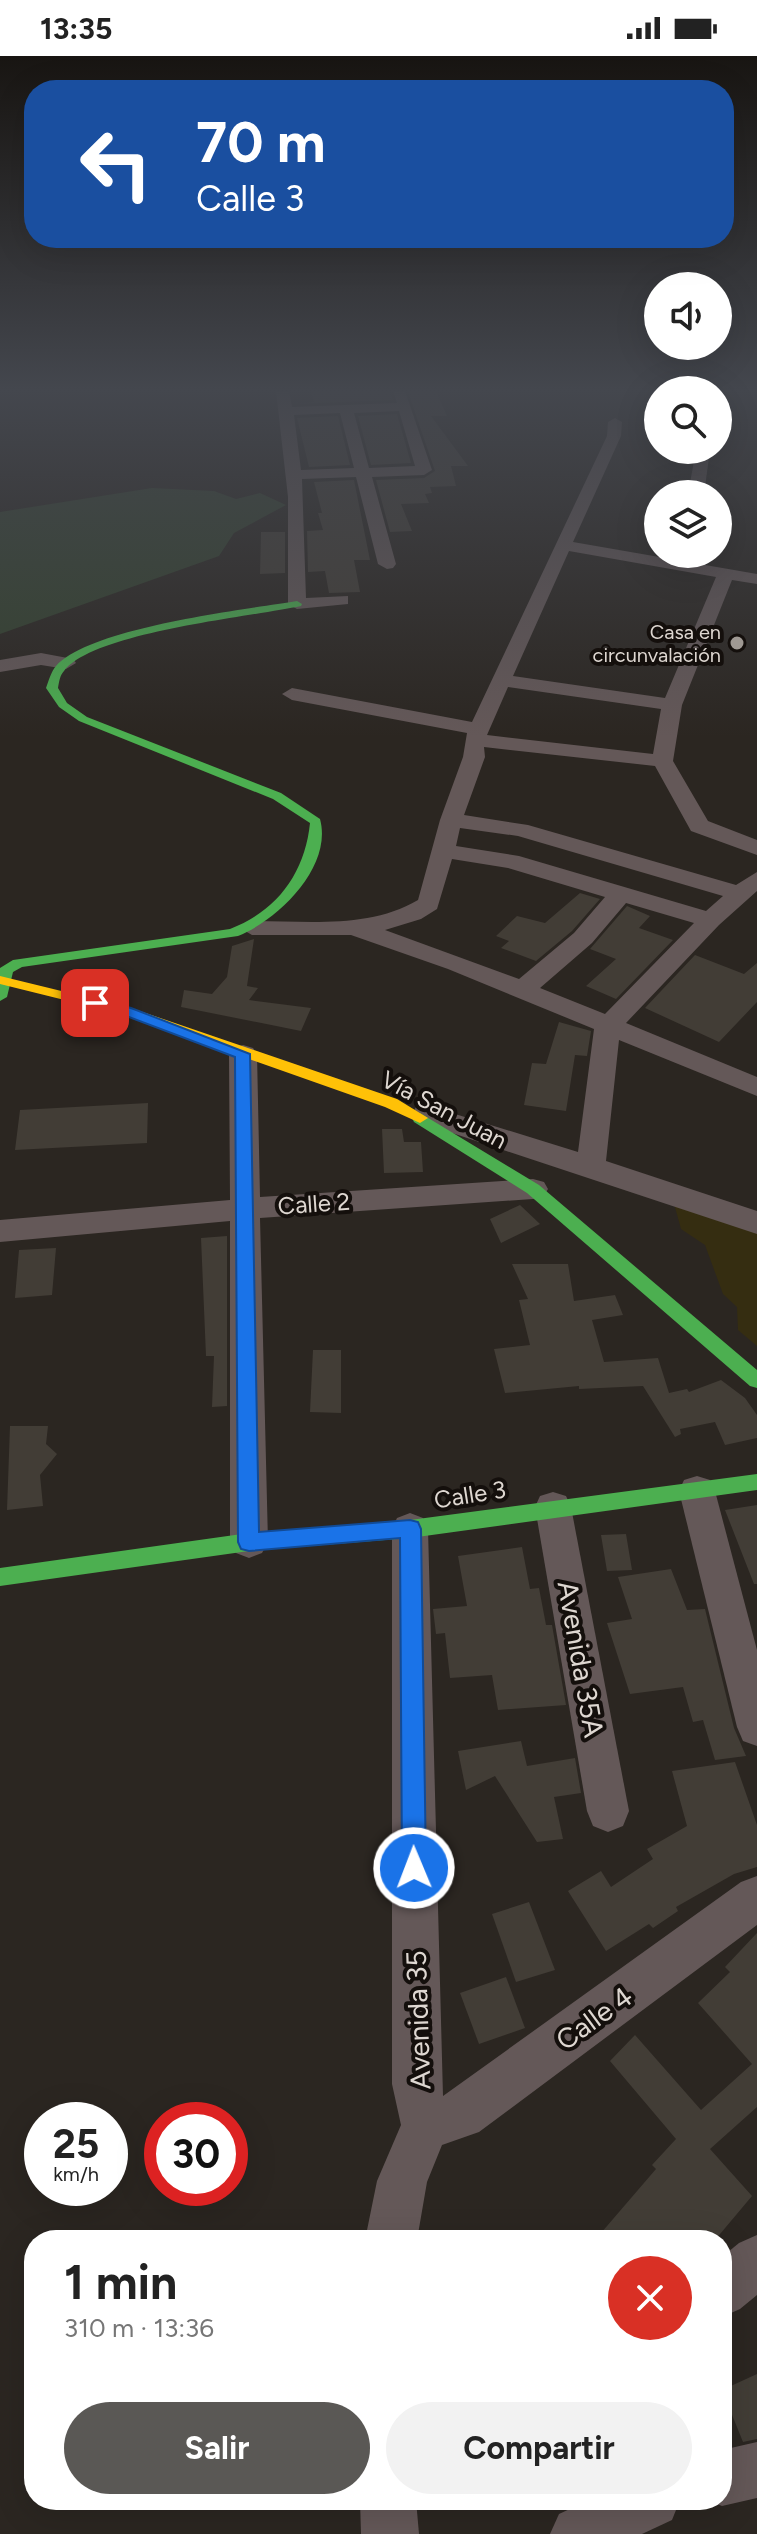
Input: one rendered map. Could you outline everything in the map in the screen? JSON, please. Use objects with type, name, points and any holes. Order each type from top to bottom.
[{"type":"street","points":[[297,604],[300,558],[298,507]]},
{"type":"street","points":[[373,507],[387,564]]},
{"type":"street","points":[[1,986],[6,970],[18,963],[252,928],[353,928],[418,913],[434,897],[451,820],[471,768],[476,734],[580,507]]},
{"type":"street","points":[[561,545],[644,555]]},
{"type":"street","points":[[708,568],[757,579]]},
{"type":"street","points":[[726,574],[672,705],[662,761],[699,826],[757,848]]},
{"type":"street","points":[[252,928],[276,910],[315,844],[316,822],[277,796],[83,719],[63,705],[52,688],[55,673],[66,663],[126,640],[297,604],[342,600]]},
{"type":"street","points":[[0,666],[41,659],[66,663]]},
{"type":"street","points":[[501,680],[672,705]]},
{"type":"street","points":[[292,694],[476,734],[662,761]]},
{"type":"street","points":[[451,820],[520,830],[749,887]]},
{"type":"street","points":[[446,851],[511,861],[710,920]]},
{"type":"street","points":[[591,1166],[607,1027],[710,920],[749,887]]},
{"type":"street","points":[[523,989],[583,938],[622,892]]},
{"type":"street","points":[[418,913],[418,948]]},
{"type":"street","points":[[353,928],[418,948],[523,989],[607,1027],[757,1087]]},
{"type":"street","name":"Vía San Juan","points":[[1,986],[126,1011],[391,1103],[453,1136],[533,1189],[757,1381]]},
{"type":"street","points":[[243,1054],[249,1542]]},
{"type":"street","points":[[391,1103],[591,1166],[757,1223]]},
{"type":"street","name":"Calle 2","points":[[0,1231],[244,1209],[533,1189]]},
{"type":"street","name":"Calle 3","points":[[0,1577],[249,1542],[410,1529],[553,1507],[757,1482]]},
{"type":"street","points":[[697,1491],[757,1727]]},
{"type":"street","name":"Avenida 35A","points":[[553,1507],[608,1811]]},
{"type":"street","name":"Avenida 35","points":[[410,1529],[416,2084],[426,2126]]},
{"type":"street","name":"Calle 4","points":[[426,2126],[462,2115],[757,1898]]},
{"type":"street","points":[[393,2230],[402,2181],[426,2126]]},
{"type":"street","points":[[732,2282],[757,2261]]},
{"type":"street","points":[[732,2476],[757,2470]]},
{"type":"street","points":[[389,2510],[390,2534]]},
{"type":"street","points":[[579,2534],[631,2510]]},
{"type":"green space","points":[[34,507],[283,507],[234,533],[219,556],[0,634],[0,512]]},
{"type":"sand","points":[[673,1200],[757,1231],[757,1346],[738,1330],[737,1307],[723,1294],[705,1245],[681,1229]]},
{"type":"building","points":[[320,507],[359,507],[370,560],[354,560],[360,592],[329,593],[325,571],[308,572],[307,531],[323,530],[318,513],[322,513]]},
{"type":"building","points":[[383,507],[402,507],[412,531],[390,532]]},
{"type":"building","points":[[261,532],[285,532],[285,573],[260,574]]},
{"type":"building","points":[[580,893],[600,899],[572,931],[536,961],[501,948],[509,941],[496,936],[517,916],[545,923]]},
{"type":"building","points":[[627,906],[650,916],[639,928],[673,940],[616,999],[586,986],[616,959],[590,949]]},
{"type":"building","points":[[254,939],[247,986],[258,988],[249,1000],[311,1008],[301,1031],[181,1007],[184,990],[212,994],[227,977],[232,946]]},
{"type":"building","points":[[695,955],[744,974],[757,963],[757,1002],[719,1042],[645,1008]]},
{"type":"building","points":[[559,1022],[591,1031],[587,1056],[575,1055],[566,1111],[524,1105],[532,1063],[546,1064]]},
{"type":"building","points":[[148,1103],[147,1143],[15,1150],[20,1110]]},
{"type":"building","points":[[382,1129],[402,1129],[404,1142],[421,1142],[423,1172],[384,1173]]},
{"type":"building","points":[[520,1205],[540,1224],[501,1243],[490,1219]]},
{"type":"building","points":[[227,1236],[227,1406],[212,1407],[214,1356],[206,1356],[201,1238]]},
{"type":"building","points":[[56,1248],[52,1295],[15,1298],[19,1250]]},
{"type":"building","points":[[512,1264],[568,1264],[574,1301],[615,1295],[623,1315],[592,1320],[604,1362],[658,1358],[669,1393],[687,1389],[689,1392],[721,1380],[745,1398],[757,1415],[757,1438],[725,1445],[715,1422],[680,1429],[681,1434],[675,1437],[643,1386],[579,1389],[579,1386],[505,1393],[494,1349],[530,1345],[519,1300],[528,1299]]},
{"type":"building","points":[[313,1350],[341,1350],[341,1413],[310,1412]]},
{"type":"building","points":[[10,1426],[48,1426],[46,1444],[57,1454],[40,1475],[43,1506],[7,1510]]},
{"type":"building","points":[[757,1505],[757,1584],[754,1584],[725,1510]]},
{"type":"building","points":[[626,1534],[632,1570],[607,1571],[601,1535]]},
{"type":"building","points":[[522,1547],[530,1589],[539,1588],[546,1625],[552,1625],[566,1705],[498,1710],[492,1675],[450,1678],[445,1633],[436,1634],[433,1609],[467,1606],[458,1556]]},
{"type":"building","points":[[671,1569],[687,1610],[705,1609],[734,1728],[746,1756],[715,1760],[703,1720],[693,1722],[683,1687],[630,1694],[607,1623],[632,1619],[618,1577]]},
{"type":"building","points":[[521,1741],[527,1766],[575,1758],[581,1793],[554,1797],[563,1839],[537,1842],[495,1776],[466,1790],[458,1751]]},
{"type":"building","points":[[735,1762],[757,1825],[757,1867],[734,1874],[676,1907],[678,1911],[653,1928],[649,1924],[606,1951],[568,1891],[601,1871],[611,1887],[653,1859],[647,1849],[687,1826],[672,1771]]},
{"type":"building","points":[[529,1902],[555,1970],[516,1982],[492,1914]]},
{"type":"building","points":[[757,1933],[757,2107],[710,2149],[752,2196],[723,2230],[604,2230],[656,2169],[652,2165],[676,2139],[610,2061],[635,2035],[701,2110],[752,2064],[698,2003],[730,1972],[725,1967]]},
{"type":"building","points":[[506,1977],[525,2028],[479,2044],[460,1993]]},
{"type":"building","points":[[757,2374],[757,2439],[743,2442],[732,2415],[732,2385]]},
{"type":"traffic: fast","points":[[0,997],[6,970],[18,963],[233,933],[265,917],[291,891],[309,858],[316,822],[277,796],[83,719],[63,705],[52,688],[62,666],[108,642],[174,625],[297,604]]},
{"type":"traffic: fast","points":[[420,1118],[533,1189],[757,1381]]},
{"type":"traffic: fast","points":[[0,1577],[249,1542],[410,1529],[757,1482]]},
{"type":"traffic: slow","points":[[0,980],[126,1011],[391,1103],[420,1118]]},
{"type":"place","name":"Casa en circunvalación","points":[[737,643]]},
{"type":"route","points":[[95,1003],[126,1011],[243,1054],[249,1542],[410,1529],[414,1868]]}]
